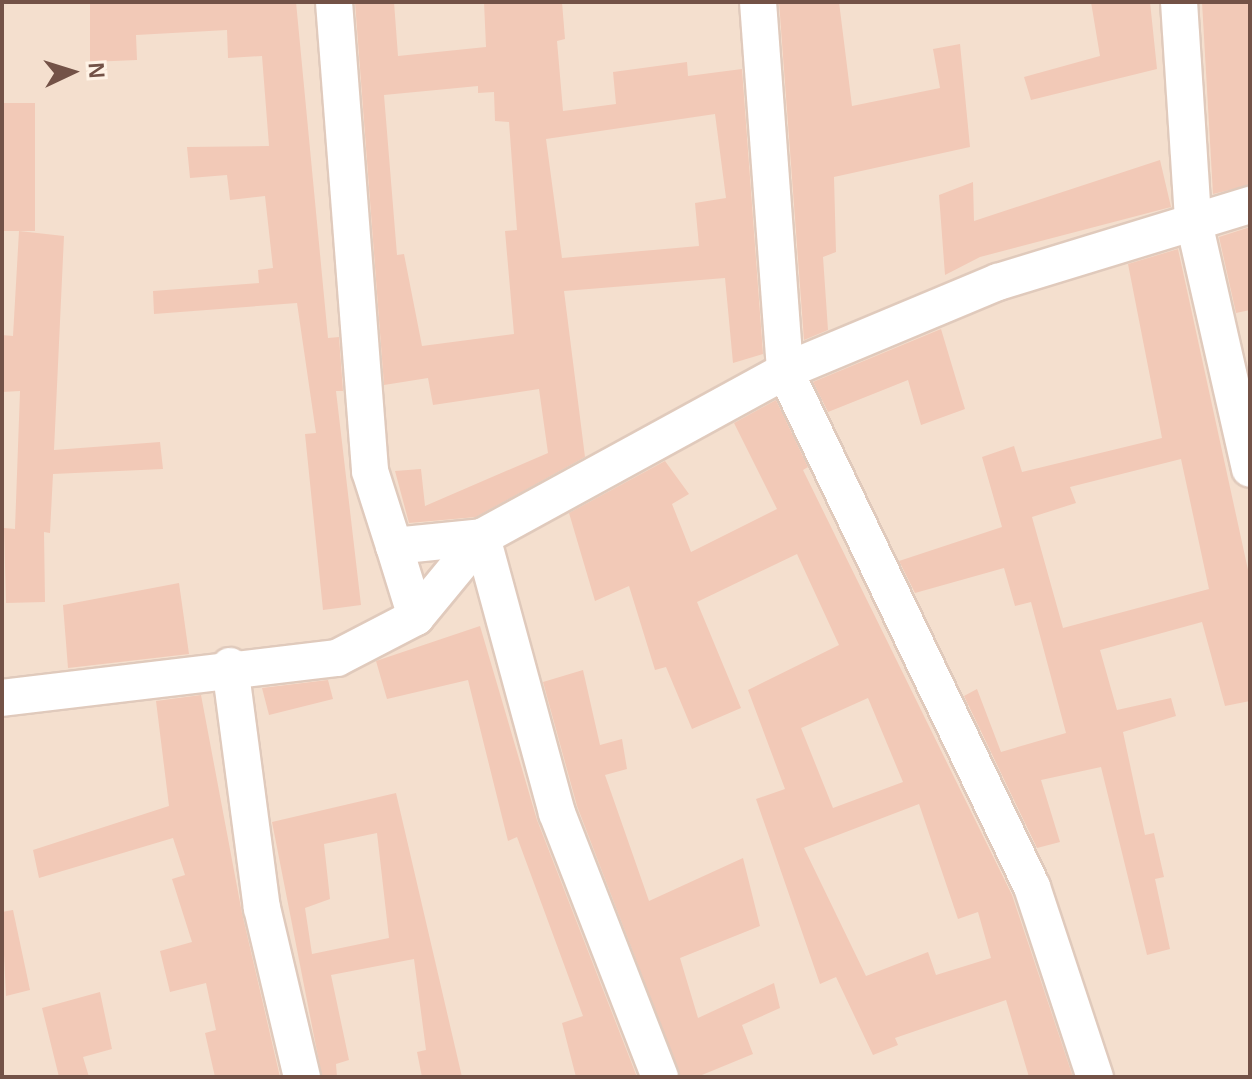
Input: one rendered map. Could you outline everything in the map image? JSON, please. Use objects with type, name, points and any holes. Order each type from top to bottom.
[{"type":"street","points":[[334,2],[370,471],[416,617]]},
{"type":"street","points":[[758,2],[785,371],[1032,887],[1095,1077]]},
{"type":"street","points":[[1179,2],[1193,218],[1250,469]]},
{"type":"street","points":[[2,698],[230,666],[337,658],[416,617],[482,537],[785,371],[998,282],[1193,218],[1250,205]]},
{"type":"street","points":[[394,546],[482,537]]},
{"type":"street","points":[[482,537],[557,813],[660,1077]]},
{"type":"street","points":[[230,666],[259,894],[302,1077]]},
{"type":"shaded area","points":[[2,2],[1250,2],[1250,1077],[2,1077]]},
{"type":"building","points":[[90,2],[296,2],[328,338],[339,337],[343,391],[336,391],[361,605],[323,610],[305,434],[316,433],[297,303],[154,314],[153,291],[259,283],[258,270],[273,268],[265,196],[230,200],[227,175],[190,178],[187,147],[269,146],[262,56],[228,58],[227,30],[136,35],[137,60],[90,62]]},
{"type":"building","points":[[355,2],[394,2],[398,56],[486,47],[484,2],[562,2],[565,39],[557,41],[563,111],[616,104],[613,72],[687,62],[688,76],[742,69],[763,354],[733,363],[725,278],[564,291],[585,457],[476,517],[409,523],[395,471],[421,469],[425,506],[548,453],[539,389],[433,405],[428,378],[384,385]],"holes":[[[478,86],[478,93],[494,92],[495,121],[509,122],[517,230],[505,231],[514,334],[422,346],[404,254],[397,255],[384,95]],[[715,114],[726,198],[695,203],[699,246],[562,258],[546,139]]]},
{"type":"building","points":[[779,2],[839,2],[852,106],[940,88],[933,49],[960,44],[970,147],[834,177],[836,252],[823,257],[828,330],[804,340]]},
{"type":"building","points":[[1091,2],[1150,2],[1157,69],[1031,100],[1024,77],[1100,56]]},
{"type":"building","points":[[1202,2],[1248,2],[1250,185],[1213,194]]},
{"type":"building","points":[[2,103],[35,103],[35,231],[2,231]]},
{"type":"building","points":[[1160,160],[1171,207],[980,257],[945,275],[939,195],[973,182],[974,221]]},
{"type":"building","points":[[1250,227],[1250,310],[1236,313],[1219,237]]},
{"type":"building","points":[[19,231],[64,236],[54,450],[160,442],[163,469],[53,474],[50,533],[44,532],[45,602],[6,603],[4,528],[15,529],[20,391],[2,392],[2,335],[13,336]]},
{"type":"building","points":[[1178,249],[1250,579],[1250,701],[1225,706],[1202,622],[1100,650],[1117,710],[1171,698],[1176,716],[1123,732],[1145,835],[1154,833],[1164,877],[1155,879],[1170,949],[1147,955],[1101,767],[1041,780],[1060,842],[1037,848],[964,696],[977,689],[1001,752],[1066,733],[1031,602],[1015,606],[1004,568],[915,593],[899,561],[1002,527],[982,457],[1014,446],[1022,472],[1162,438],[1128,264]],"holes":[[[1181,459],[1209,589],[1063,628],[1032,517],[1076,503],[1070,487]]]},
{"type":"building","points":[[941,329],[965,409],[921,425],[908,380],[828,412],[813,382]]},
{"type":"building","points":[[776,400],[808,467],[803,470],[1012,895],[1073,1077],[1029,1077],[1006,1000],[895,1038],[898,1045],[873,1055],[836,977],[820,984],[756,799],[785,789],[748,690],[839,645],[797,554],[697,602],[741,708],[692,729],[666,667],[655,670],[629,586],[595,601],[569,513],[665,461],[689,494],[672,504],[691,552],[777,509],[734,423]],"holes":[[[868,698],[903,782],[833,808],[801,728]],[[919,804],[958,919],[978,912],[991,958],[936,975],[928,952],[866,976],[804,848]]]},
{"type":"building","points":[[179,583],[189,654],[68,668],[63,605]]},
{"type":"building","points":[[480,626],[537,820],[637,1077],[576,1077],[562,1023],[583,1016],[517,837],[508,841],[468,680],[387,699],[376,661]]},
{"type":"building","points":[[583,670],[600,745],[622,739],[627,769],[605,775],[649,901],[743,858],[760,926],[680,958],[698,1018],[774,983],[780,1008],[742,1025],[753,1054],[697,1077],[681,1077],[577,806],[543,682]]},
{"type":"building","points":[[328,680],[333,699],[269,715],[262,688]]},
{"type":"building","points":[[201,695],[242,913],[280,1077],[215,1077],[205,1033],[216,1030],[206,983],[170,992],[160,951],[192,942],[172,879],[185,875],[173,838],[39,878],[33,850],[169,806],[156,701]]},
{"type":"building","points":[[396,793],[462,1077],[422,1077],[417,1052],[426,1050],[414,959],[331,975],[349,1060],[336,1064],[337,1077],[322,1077],[272,822]],"holes":[[[377,833],[389,938],[312,954],[305,908],[330,899],[324,844]]]},
{"type":"building","points":[[13,910],[30,990],[6,996],[2,912]]},
{"type":"building","points":[[100,992],[112,1049],[83,1057],[89,1077],[59,1077],[42,1008]]}]
